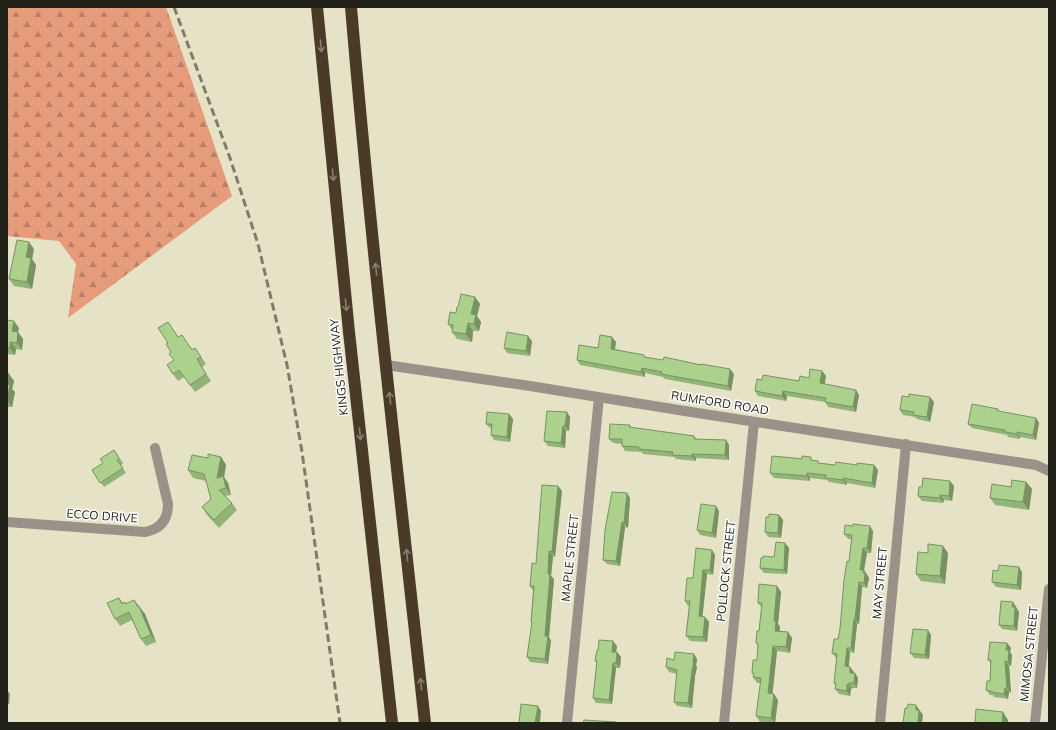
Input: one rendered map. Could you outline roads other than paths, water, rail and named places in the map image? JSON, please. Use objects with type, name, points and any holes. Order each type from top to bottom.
[{"type":"highway","name":"KINGS HIGHWAY","points":[[317,7],[350,340],[392,723]]},
{"type":"highway","points":[[351,7],[386,365],[425,723]]},
{"type":"street","name":"RUMFORD ROAD","points":[[386,365],[906,444],[1036,465],[1049,471]]},
{"type":"street","name":"MAPLE STREET","points":[[567,723],[599,397]]},
{"type":"street","name":"POLLOCK STREET","points":[[724,723],[754,422]]},
{"type":"street","name":"MAY STREET","points":[[880,723],[906,444]]},
{"type":"street","name":"ECCO DRIVE","points":[[7,522],[145,532],[153,530],[160,526],[168,512],[168,504],[155,448]]},
{"type":"street","name":"MIMOSA STREET","points":[[1036,723],[1049,589]]},
{"type":"railway","points":[[174,7],[230,158],[258,244],[287,365],[302,452],[340,723]]}]
